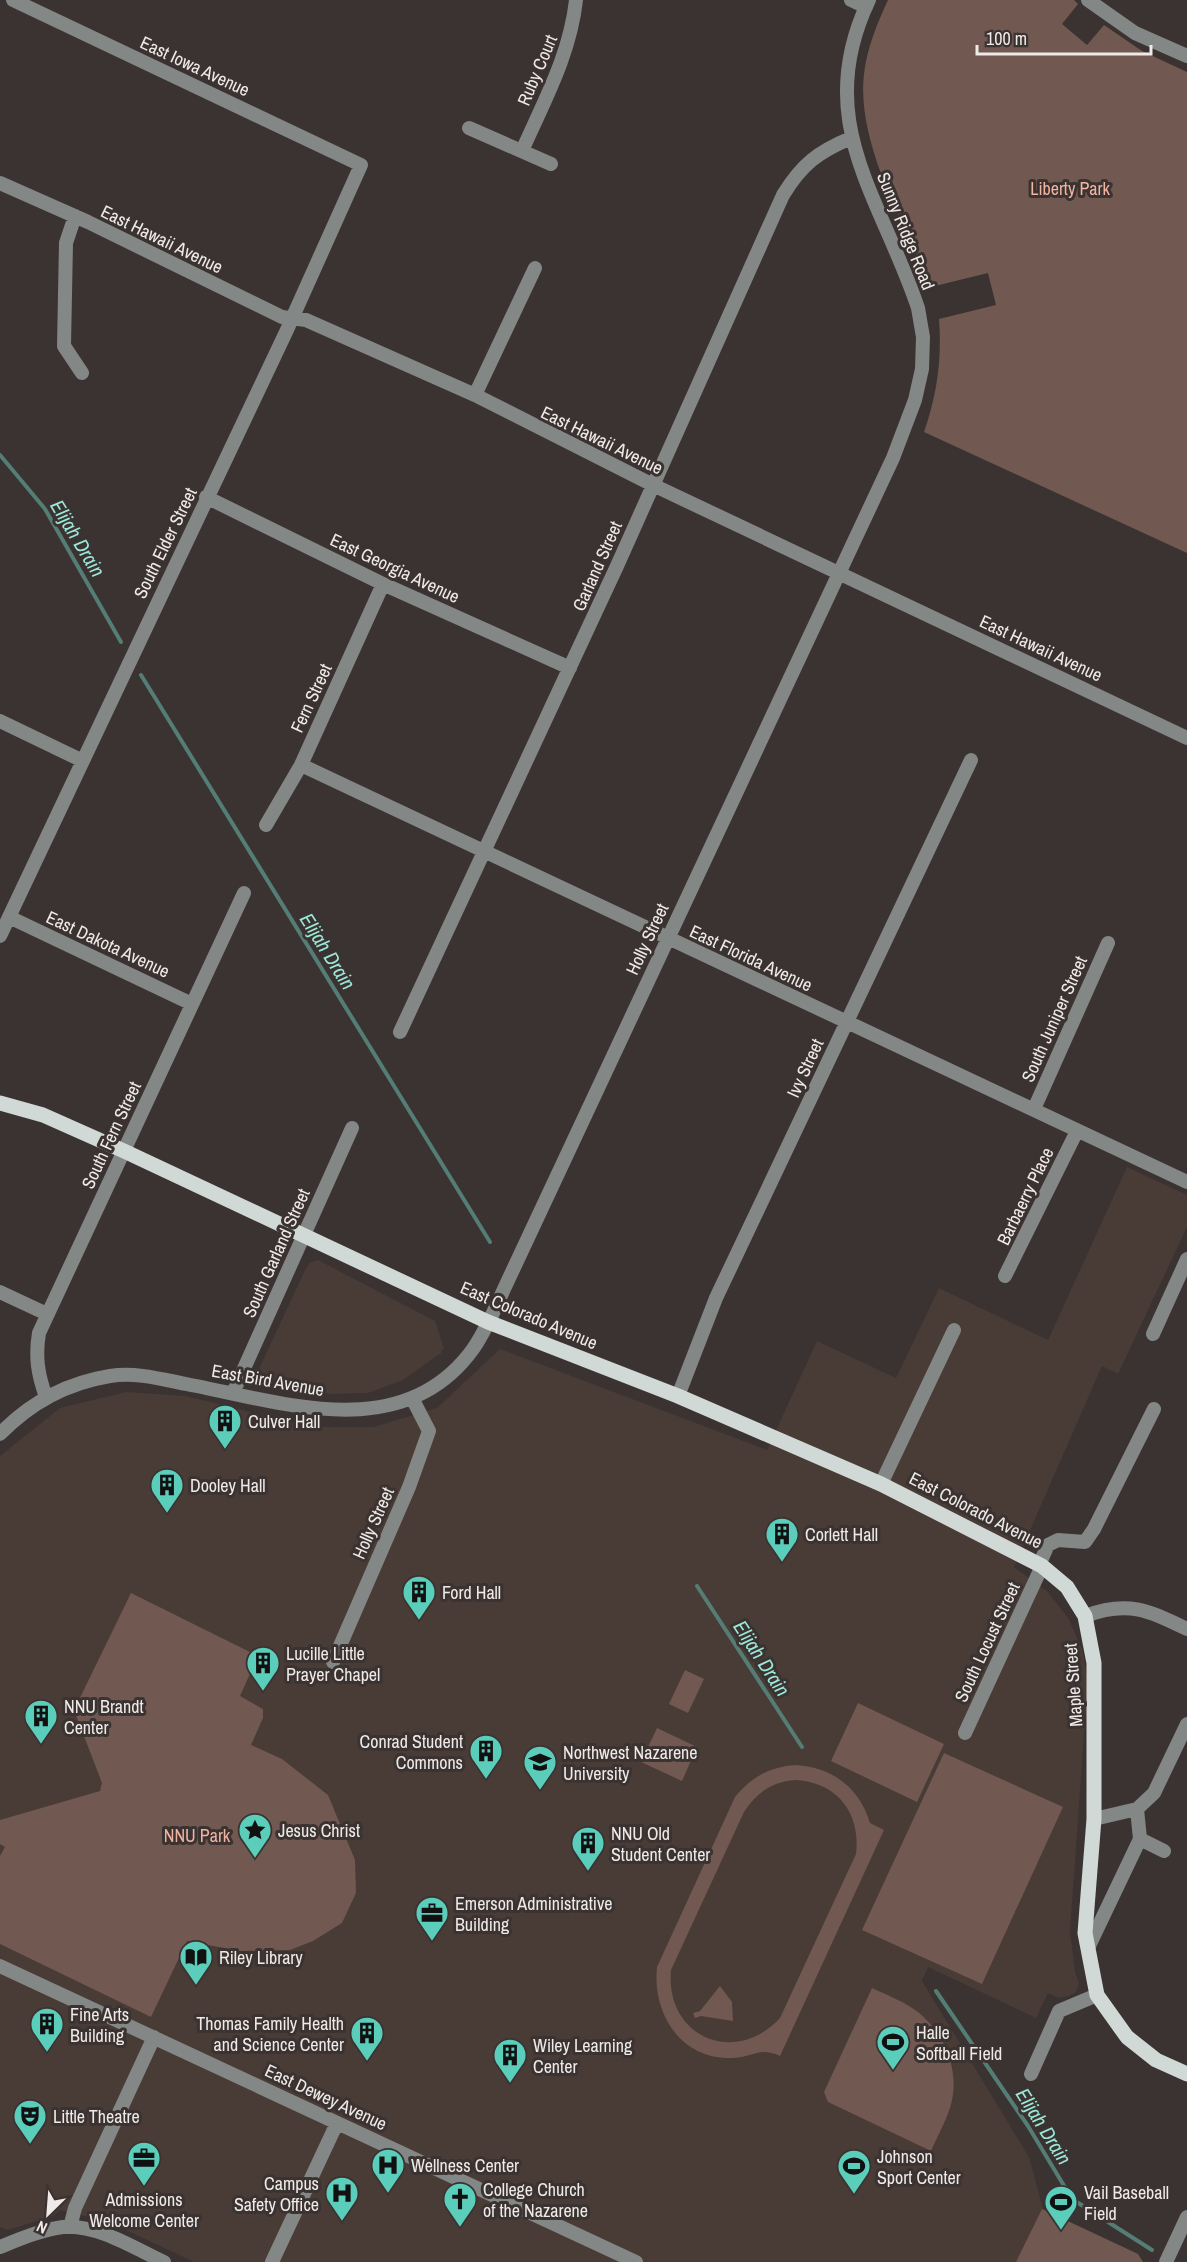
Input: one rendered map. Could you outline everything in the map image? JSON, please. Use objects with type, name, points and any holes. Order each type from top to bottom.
[{"type":"main road","name":"East Colorado Avenue","points":[[0,1103],[43,1115],[124,1151],[489,1322],[678,1396],[880,1484],[1041,1565]]},
{"type":"main road","name":"Maple Street","points":[[1041,1565],[1067,1587],[1084,1616],[1094,1663],[1094,1819],[1085,1933],[1097,1995]]},
{"type":"main road","points":[[1097,1995],[1127,2037],[1156,2060],[1187,2074]]},
{"type":"street","name":"East Iowa Avenue","points":[[13,0],[361,165]]},
{"type":"street","name":"Ruby Court","points":[[522,151],[567,49],[573,31],[576,0]]},
{"type":"street","points":[[851,0],[867,3]]},
{"type":"street","points":[[1088,0],[1135,33],[1187,57]]},
{"type":"street","name":"Sunny Ridge Road","points":[[839,573],[893,458],[915,400],[922,369],[923,337],[918,308],[851,138],[845,97],[847,65],[854,34],[867,3]]},
{"type":"street","points":[[470,128],[551,164]]},
{"type":"street","name":"Garland Street","points":[[400,1032],[486,852],[783,195],[806,163],[828,147],[851,138]]},
{"type":"street","name":"South Elder Street","points":[[0,936],[81,760],[292,318],[361,165]]},
{"type":"street","name":"East Hawaii Avenue","points":[[0,183],[75,216],[282,317],[306,320],[476,396],[653,484],[1187,738]]},
{"type":"street","points":[[75,216],[66,243],[64,346],[82,373]]},
{"type":"street","points":[[476,396],[536,268]]},
{"type":"street","name":"East Georgia Avenue","points":[[206,497],[383,584],[570,668]]},
{"type":"street","name":"Holly Street","points":[[489,1322],[839,573]]},
{"type":"street","name":"Fern Street","points":[[266,825],[300,765],[383,584]]},
{"type":"street","points":[[0,721],[81,760]]},
{"type":"street","name":"Ivy Street","points":[[678,1396],[716,1298],[971,760]]},
{"type":"street","name":"East Florida Avenue","points":[[300,765],[1187,1182]]},
{"type":"street","name":"South Fern Street","points":[[46,1397],[38,1372],[36,1350],[39,1333],[244,894]]},
{"type":"street","name":"East Dakota Avenue","points":[[9,917],[192,1004]]},
{"type":"street","name":"South Juniper Street","points":[[1034,1109],[1108,943]]},
{"type":"street","name":"South Garland Street","points":[[233,1393],[352,1128]]},
{"type":"street","name":"Barbaerry Place","points":[[1005,1276],[1077,1131]]},
{"type":"street","points":[[1153,1334],[1187,1259]]},
{"type":"street","points":[[0,1292],[47,1314]]},
{"type":"street","name":"East Bird Avenue","points":[[46,1397],[79,1383],[112,1376],[144,1375],[318,1410],[364,1410],[412,1398],[447,1376],[472,1350],[489,1322]]},
{"type":"street","points":[[880,1484],[954,1330]]},
{"type":"street","points":[[0,1434],[18,1416],[46,1397]]},
{"type":"street","name":"Holly Street","points":[[333,1662],[409,1487],[429,1431],[412,1398]]},
{"type":"street","name":"South Locust Street","points":[[965,1734],[1048,1545],[1058,1540],[1085,1542],[1090,1536],[1154,1409]]},
{"type":"street","points":[[1084,1616],[1105,1609],[1135,1607],[1187,1629]]},
{"type":"street","points":[[1094,1819],[1137,1809],[1154,1793],[1187,1724]]},
{"type":"street","points":[[1088,1948],[1140,1839],[1137,1809]]},
{"type":"street","points":[[1140,1839],[1164,1851]]},
{"type":"street","name":"East Dewey Avenue","points":[[0,1966],[636,2262]]},
{"type":"street","points":[[1031,2074],[1059,2011],[1097,1995]]},
{"type":"street","points":[[70,2227],[75,2208],[154,2037]]},
{"type":"street","points":[[272,2262],[337,2122]]},
{"type":"street","points":[[1166,2262],[1187,2217]]},
{"type":"street","points":[[0,2247],[29,2236],[70,2227],[109,2236],[164,2262]]},
{"type":"shaded area","name":"Northwest Nazarene University","points":[[1127,1167],[1187,1195],[1187,1227],[1118,1374],[1102,1366],[1014,1567],[1048,1592],[1068,1618],[1082,1649],[1088,1679],[1070,1931],[1075,1972],[1079,1983],[1076,1992],[1069,1996],[1058,1998],[1048,1993],[1036,2018],[928,1967],[922,1981],[1029,2157],[1043,2209],[1138,2254],[1143,2262],[194,2262],[109,2222],[60,2210],[53,2216],[8,2230],[0,2227],[0,1456],[60,1408],[126,1392],[186,1396],[310,1427],[373,1427],[437,1408],[500,1349],[767,1450],[817,1341],[896,1378],[939,1288],[1048,1340]]},
{"type":"shaded area","points":[[318,1260],[435,1321],[444,1348],[441,1353],[403,1380],[368,1393],[331,1394],[264,1381],[258,1371],[305,1270],[309,1263]]},
{"type":"green space","name":"Liberty Park","points":[[888,0],[1074,0],[1078,4],[1062,24],[1087,45],[1104,25],[1142,51],[1187,72],[1187,553],[924,432],[938,377],[939,319],[996,305],[988,273],[931,287],[884,182],[867,127],[863,100],[867,55]]},
{"type":"green space","name":"NNU Park","points":[[131,1593],[258,1656],[240,1696],[263,1709],[263,1718],[251,1745],[282,1759],[328,1795],[355,1860],[356,1893],[342,1923],[313,1941],[290,1950],[240,1951],[187,1941],[151,2017],[0,1944],[0,1856],[5,1847],[0,1844],[0,1820],[100,1791],[102,1783],[74,1710]]},
{"type":"green space","points":[[685,1670],[704,1679],[688,1713],[669,1704]]},
{"type":"green space","points":[[858,1703],[944,1744],[917,1802],[831,1761]]},
{"type":"green space","points":[[657,1728],[697,1747],[682,1781],[641,1762]]},
{"type":"green space","points":[[944,1753],[1063,1807],[982,1984],[862,1930]]},
{"type":"green space","points":[[795,1765],[821,1770],[842,1781],[859,1799],[870,1823],[884,1830],[780,2056],[761,2052],[739,2058],[713,2056],[697,2051],[673,2030],[659,2001],[657,1967],[735,1797],[762,1774]],"holes":[[[795,1780],[810,1782],[834,1793],[843,1802],[854,1825],[857,1839],[856,1854],[780,2018],[762,2033],[743,2041],[724,2042],[706,2038],[691,2028],[679,2013],[672,1993],[671,1970],[749,1805],[766,1789],[779,1783]]]},
{"type":"green space","points":[[720,1986],[732,2002],[733,2021],[701,2016],[695,2018],[693,2013],[700,2011]]},
{"type":"green space","name":"Halle Softball Field","points":[[872,1988],[918,2012],[936,2032],[949,2056],[954,2081],[953,2095],[948,2114],[931,2151],[828,2102],[824,2092]]},
{"type":"green space","name":"Vail Baseball Field","points":[[1042,2209],[1138,2254],[1143,2262],[1016,2262]]},
{"type":"waterway","name":"Elijah Drain","points":[[0,455],[45,509],[121,642]]},
{"type":"waterway","name":"Elijah Drain","points":[[141,675],[490,1242]]},
{"type":"waterway","name":"Elijah Drain","points":[[697,1586],[802,1747]]},
{"type":"waterway","name":"Elijah Drain","points":[[936,1991],[1028,2126],[1072,2199],[1152,2250]]},
{"type":"place","name":"Culver Hall","points":[[225,1450]]},
{"type":"place","name":"Dooley Hall","points":[[167,1514]]},
{"type":"place","name":"Corlett Hall","points":[[782,1563]]},
{"type":"place","name":"Ford Hall","points":[[419,1621]]},
{"type":"place","name":"Lucille Little Prayer Chapel","points":[[263,1692]]},
{"type":"place","name":"NNU Brandt Center","points":[[41,1745]]},
{"type":"place","name":"Conrad Student Commons","points":[[486,1780]]},
{"type":"place","name":"Northwest Nazarene University","points":[[540,1791]]},
{"type":"place","name":"Jesus Christ","points":[[255,1859]]},
{"type":"place","name":"NNU Old Student Center","points":[[588,1872]]},
{"type":"place","name":"Emerson Administrative Building","points":[[432,1942]]},
{"type":"place","name":"Riley Library","points":[[196,1986]]},
{"type":"place","name":"Fine Arts Building","points":[[47,2053]]},
{"type":"place","name":"Thomas Family Health and Science Center","points":[[367,2062]]},
{"type":"place","name":"Halle Softball Field","points":[[893,2071]]},
{"type":"place","name":"Wiley Learning Center","points":[[510,2084]]},
{"type":"place","name":"Little Theatre","points":[[30,2145]]},
{"type":"place","name":"Admissions Welcome Center","points":[[144,2187]]},
{"type":"place","name":"Wellness Center","points":[[388,2194]]},
{"type":"place","name":"Johnson Sport Center","points":[[854,2195]]},
{"type":"place","name":"Campus Safety Office","points":[[342,2222]]},
{"type":"place","name":"College Church of the Nazarene","points":[[460,2228]]},
{"type":"place","name":"Vail Baseball Field","points":[[1061,2231]]}]
